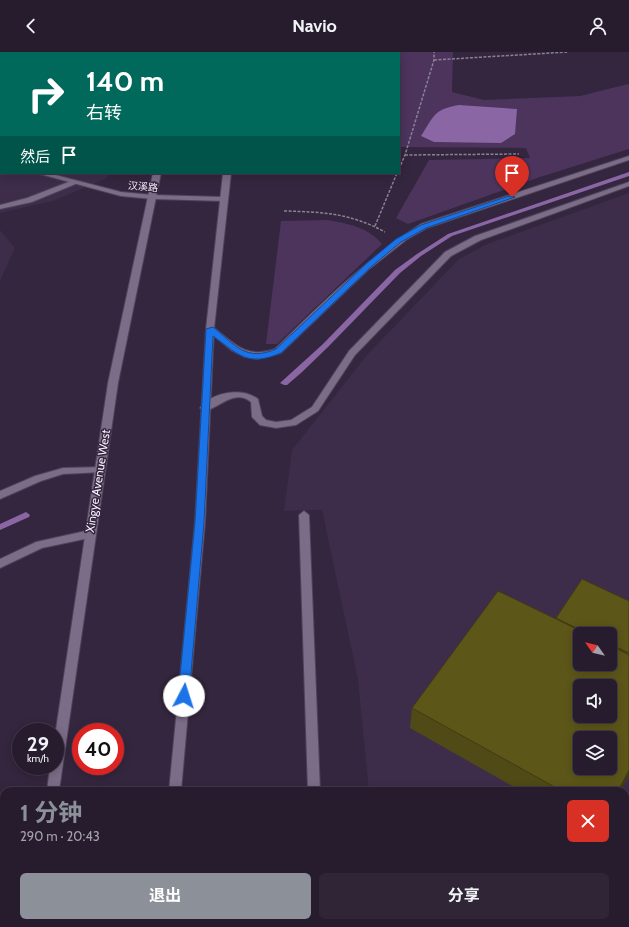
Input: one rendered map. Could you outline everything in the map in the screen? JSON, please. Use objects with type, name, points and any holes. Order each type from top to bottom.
[{"type":"street","points":[[210,329],[242,354],[252,357],[265,357],[278,351],[370,264],[399,240],[424,226],[629,158]]},
{"type":"street","name":"汉溪路","points":[[43,174],[121,194],[152,198],[224,199]]},
{"type":"street","name":"Xingye Avenue West","points":[[54,787],[113,383],[157,174]]},
{"type":"street","points":[[175,787],[200,522],[210,329],[227,174]]},
{"type":"street","points":[[0,207],[29,200],[74,183]]},
{"type":"street","points":[[205,408],[227,395],[246,394],[255,401],[257,418],[263,423],[276,425],[293,423],[315,409],[352,353],[448,254],[478,238],[629,184]]},
{"type":"street","points":[[0,495],[38,478],[63,471],[100,470]]},
{"type":"street","points":[[304,514],[314,787]]},
{"type":"street","points":[[0,564],[40,545],[90,534]]},
{"type":"path","points":[[400,167],[405,155],[434,60],[434,52]]},
{"type":"path","points":[[434,60],[568,52]]},
{"type":"path","points":[[405,155],[519,154]]},
{"type":"path","points":[[375,226],[397,174]]},
{"type":"path","points":[[284,211],[332,212],[359,218],[399,240]]},
{"type":"shaded area","points":[[400,52],[453,52],[452,92],[484,100],[580,96],[628,84],[629,149],[540,177],[408,224],[396,218],[429,160],[530,158],[526,148],[400,147]]},
{"type":"shaded area","points":[[459,105],[517,109],[515,134],[501,143],[434,142],[421,136],[432,118],[439,111]]},
{"type":"shaded area","points":[[0,174],[109,174],[107,178],[53,201],[0,213]]},
{"type":"shaded area","points":[[629,193],[629,787],[369,787],[358,680],[322,510],[284,511],[292,450],[367,355],[459,259],[487,244]]},
{"type":"shaded area","points":[[328,220],[358,227],[377,238],[382,244],[277,344],[266,344],[281,221]]},
{"type":"shaded area","points":[[0,230],[15,248],[0,281]]},
{"type":"building","points":[[582,579],[629,601],[629,653],[617,647],[617,627],[575,627],[556,618]]},
{"type":"building","points":[[498,591],[573,627],[573,671],[617,671],[617,649],[629,655],[629,770],[620,787],[555,787],[412,708]]},
{"type":"waterway","points":[[284,383],[326,345],[404,266],[450,235],[629,174]]},
{"type":"waterway","points":[[0,527],[26,515]]},
{"type":"route","points":[[184,696],[200,522],[210,329],[242,354],[252,357],[265,357],[278,351],[370,264],[399,240],[424,226],[512,197]]}]
